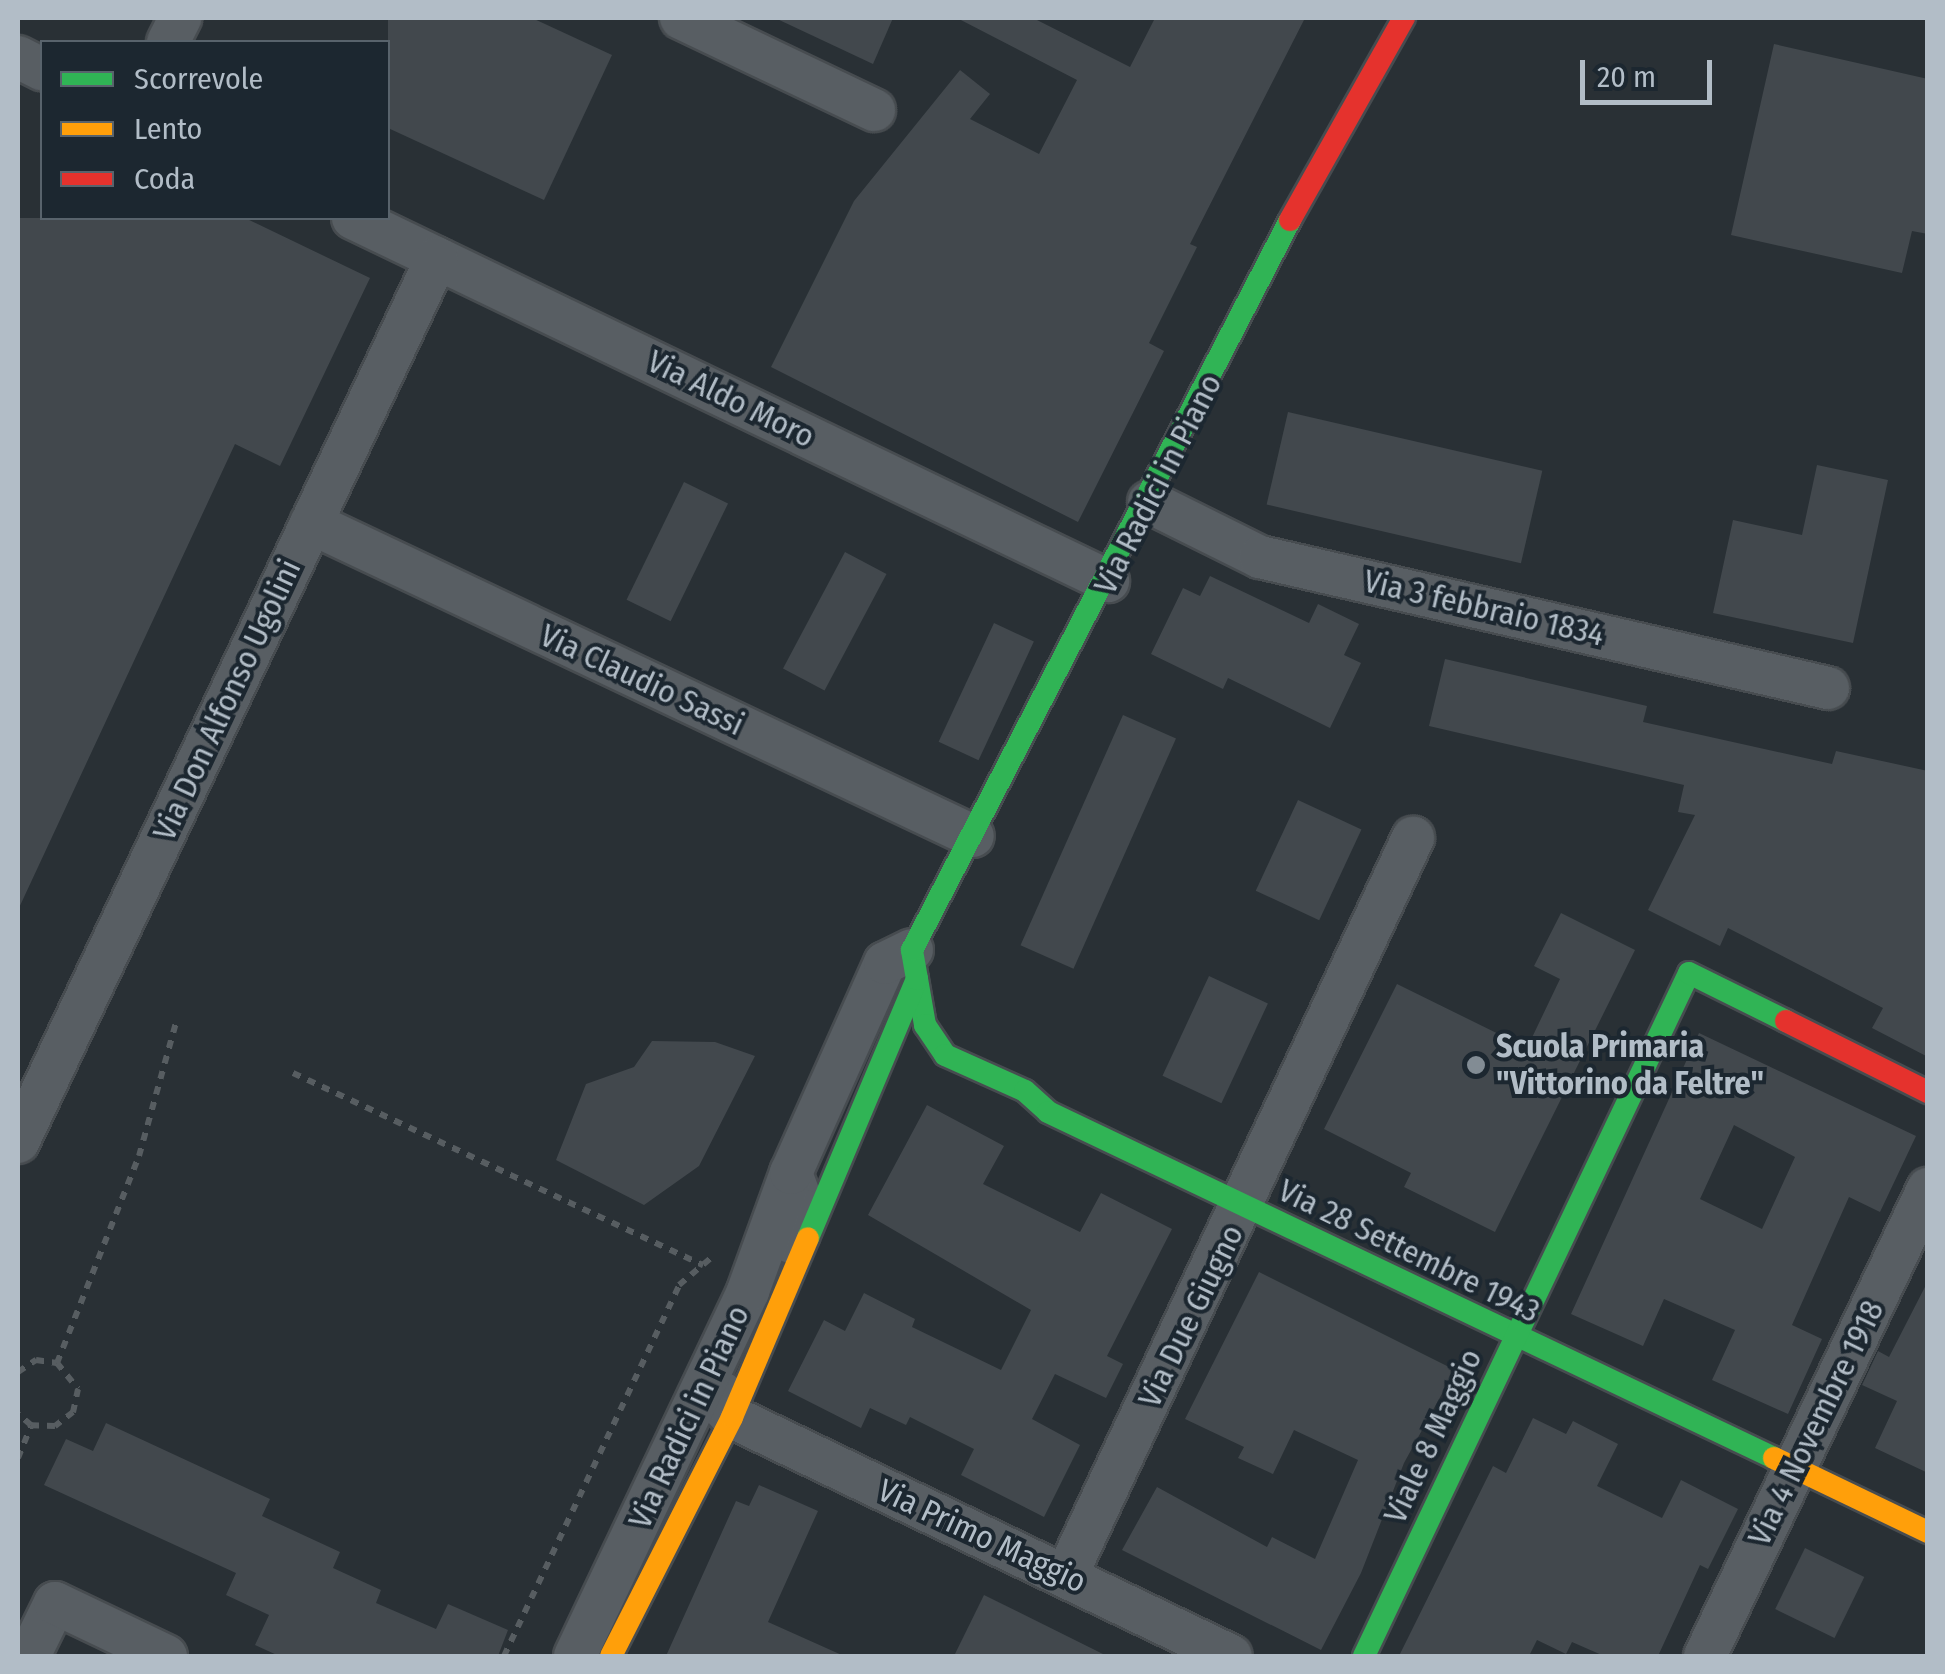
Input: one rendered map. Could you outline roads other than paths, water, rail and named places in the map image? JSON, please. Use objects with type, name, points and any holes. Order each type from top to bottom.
[{"type":"street","points":[[681,18],[874,110]]},
{"type":"street","name":"Via Radici in Piano","points":[[611,1656],[732,1418],[915,964],[973,836],[1149,502],[1327,150],[1404,18]]},
{"type":"street","points":[[18,56],[40,68]]},
{"type":"street","name":"Via Aldo Moro","points":[[357,220],[1108,581]]},
{"type":"street","name":"Via Don Alfonso Ugolini","points":[[18,1142],[437,258]]},
{"type":"street","name":"Via 3 febbraio 1834","points":[[1149,502],[1260,557],[1828,688]]},
{"type":"street","name":"Via Claudio Sassi","points":[[311,523],[973,836]]},
{"type":"street","name":"Via Due Giugno","points":[[1066,1576],[1243,1207],[1413,838]]},
{"type":"street","name":"Via Radici in Piano","points":[[575,1656],[748,1291],[791,1173],[884,963],[915,964]]},
{"type":"street","name":"Via 28 Settembre 1943","points":[[915,964],[925,1026],[944,1055],[1243,1207],[1928,1532]]},
{"type":"street","name":"Viale 8 Maggio","points":[[1364,1656],[1690,973],[1928,1092]]},
{"type":"street","name":"Via Radici in Piano","points":[[732,1418],[718,1402],[805,1211],[791,1173]]},
{"type":"street","name":"Via 4 Novembre 1918","points":[[1705,1656],[1928,1189]]},
{"type":"street","name":"Via Primo Maggio","points":[[732,1418],[1231,1656]]},
{"type":"street","points":[[29,1656],[55,1604],[166,1656]]},
{"type":"place","name":"Scuola Primaria \"Vittorino da Feltre\"","points":[[1476,1065]]}]
